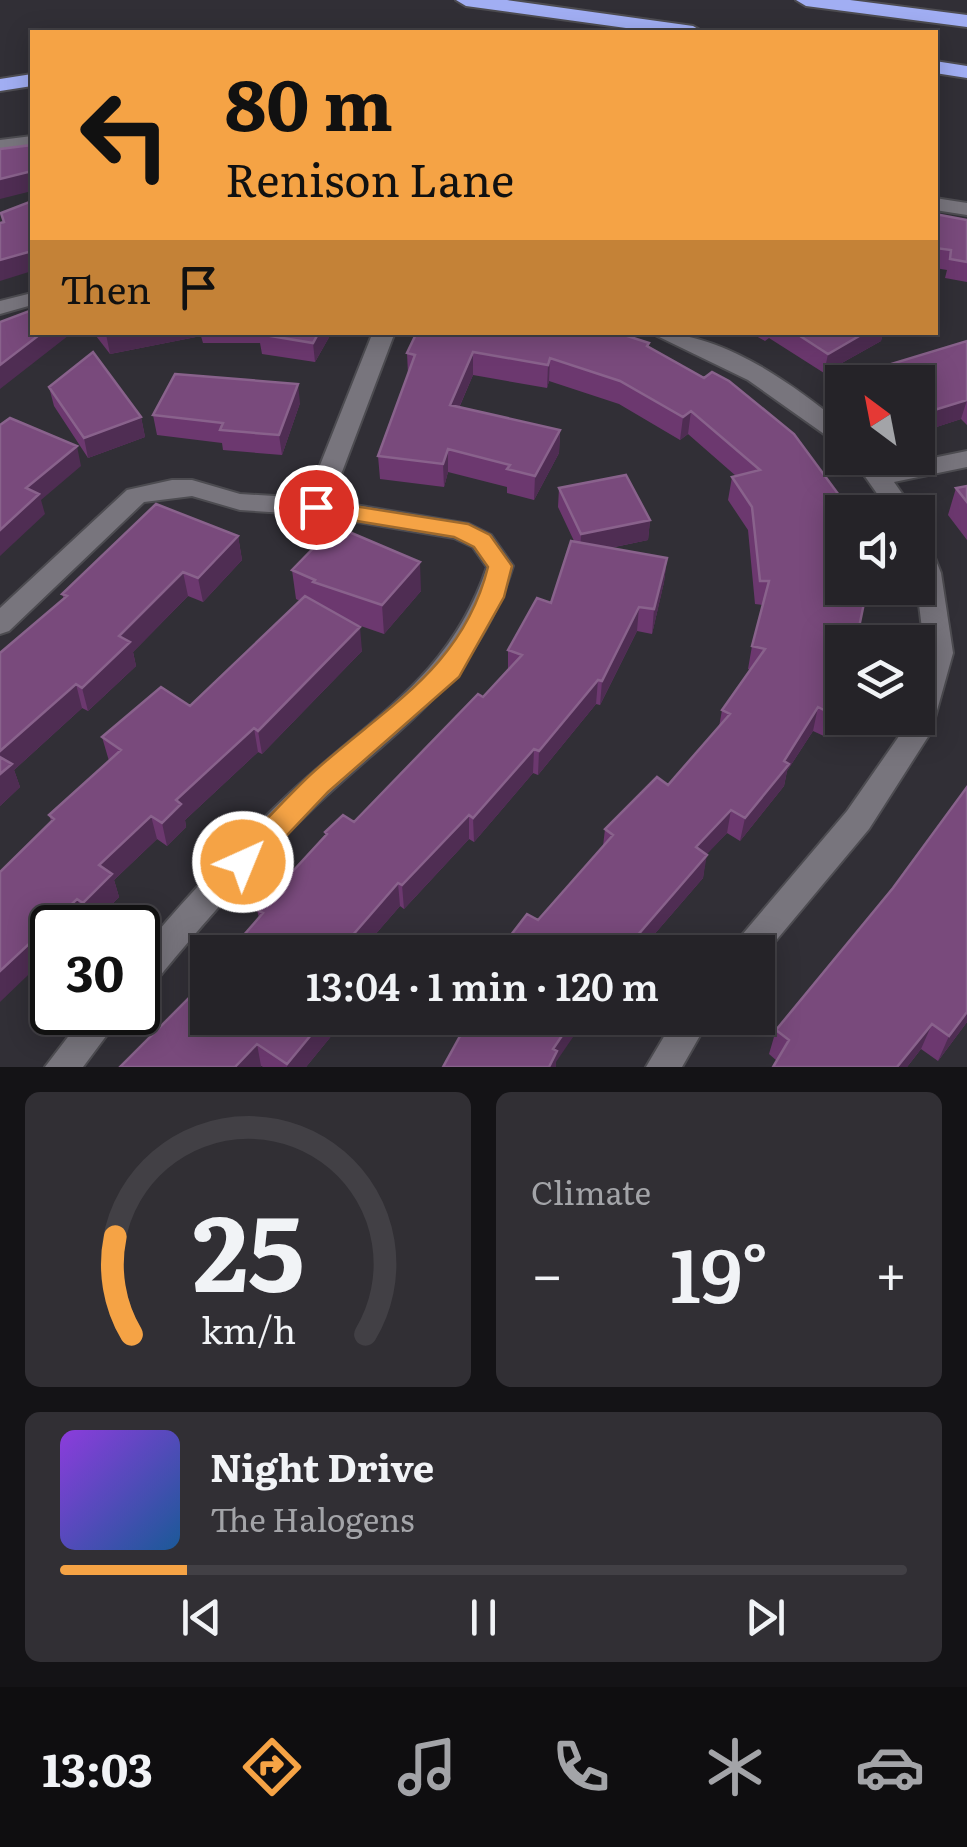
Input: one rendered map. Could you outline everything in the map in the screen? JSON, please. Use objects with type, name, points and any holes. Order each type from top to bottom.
[{"type":"highway","points":[[466,0],[679,30]]},
{"type":"highway","points":[[806,0],[967,21]]},
{"type":"highway","points":[[938,67],[967,72]]},
{"type":"highway","points":[[938,79],[967,82]]},
{"type":"highway","points":[[0,86],[30,80]]},
{"type":"street","points":[[0,146],[30,141]]},
{"type":"street","points":[[938,204],[967,209]]},
{"type":"street","points":[[0,308],[30,300]]},
{"type":"street","points":[[316,507],[383,335]]},
{"type":"street","points":[[669,335],[788,391],[825,422]]},
{"type":"street","points":[[935,462],[967,459]]},
{"type":"street","points":[[0,624],[136,496],[192,488],[240,502],[316,507],[460,530],[482,541],[500,566],[492,597],[450,670],[318,784],[160,954]]},
{"type":"street","points":[[761,935],[858,820],[917,732],[940,653],[933,605]]},
{"type":"street","points":[[62,1067],[89,1035]]},
{"type":"street","points":[[664,1067],[682,1035]]},
{"type":"building","points":[[30,145],[30,172],[0,179],[0,149]]},
{"type":"building","points":[[30,202],[30,252],[0,260],[0,223],[4,222],[1,213]]},
{"type":"building","points":[[938,215],[967,220],[967,262],[950,259],[951,250],[938,248]]},
{"type":"building","points":[[30,311],[30,335],[39,335],[0,365],[0,322]]},
{"type":"building","points":[[265,335],[317,335],[313,343]]},
{"type":"building","points":[[416,335],[624,335],[649,343],[647,346],[704,378],[712,372],[729,381],[794,434],[839,495],[825,495],[825,605],[864,605],[859,625],[825,625],[825,710],[818,707],[784,761],[789,764],[745,818],[731,810],[696,847],[707,855],[638,935],[511,935],[527,914],[538,920],[613,835],[605,829],[657,777],[668,785],[730,714],[722,710],[765,649],[752,646],[769,581],[760,581],[752,507],[732,477],[760,470],[691,411],[683,417],[620,381],[550,358],[548,365],[473,352],[450,405],[560,430],[535,476],[507,469],[510,465],[448,449],[443,464],[378,456],[415,355],[407,353]]},
{"type":"building","points":[[799,335],[861,335],[828,354]]},
{"type":"building","points":[[967,341],[967,400],[935,410],[935,365],[888,365]]},
{"type":"building","points":[[93,352],[141,417],[84,438],[49,387]]},
{"type":"building","points":[[175,374],[298,384],[279,435],[220,430],[223,423],[153,415]]},
{"type":"building","points":[[10,418],[77,446],[26,488],[39,494],[0,530],[0,425]]},
{"type":"building","points":[[626,475],[650,520],[581,534],[559,488]]},
{"type":"building","points":[[967,486],[967,502],[956,488]]},
{"type":"building","points":[[156,504],[238,536],[198,578],[183,572],[119,636],[130,642],[82,688],[76,684],[0,751],[0,653],[67,596],[62,594]]},
{"type":"building","points":[[335,526],[420,562],[382,605],[313,582],[292,570]]},
{"type":"building","points":[[571,541],[667,558],[654,609],[639,607],[602,681],[598,680],[539,751],[534,749],[473,818],[469,815],[402,885],[398,883],[353,935],[244,935],[263,913],[257,910],[325,832],[343,815],[354,822],[478,694],[483,697],[522,655],[508,650],[537,598],[551,603]]},
{"type":"building","points":[[305,596],[360,627],[258,731],[254,728],[176,800],[181,804],[162,823],[151,816],[99,865],[112,874],[83,903],[77,899],[71,905],[30,905],[30,943],[0,971],[0,872],[54,819],[49,815],[121,750],[102,737],[161,687],[190,706]]},
{"type":"building","points":[[0,757],[12,764],[0,774]]},
{"type":"building","points":[[967,787],[967,1012],[949,1036],[932,1024],[897,1067],[773,1067],[789,1040],[776,1030],[893,888]]},
{"type":"building","points":[[189,998],[190,1035],[311,1035],[287,1064],[257,1044],[235,1067],[120,1067],[152,1035],[160,1035],[160,1027]]},
{"type":"building","points":[[461,1035],[562,1035],[553,1049],[557,1051],[549,1067],[443,1067]]},
{"type":"route","points":[[243,862],[318,784],[450,670],[492,597],[500,566],[482,541],[460,530],[316,507]]}]
